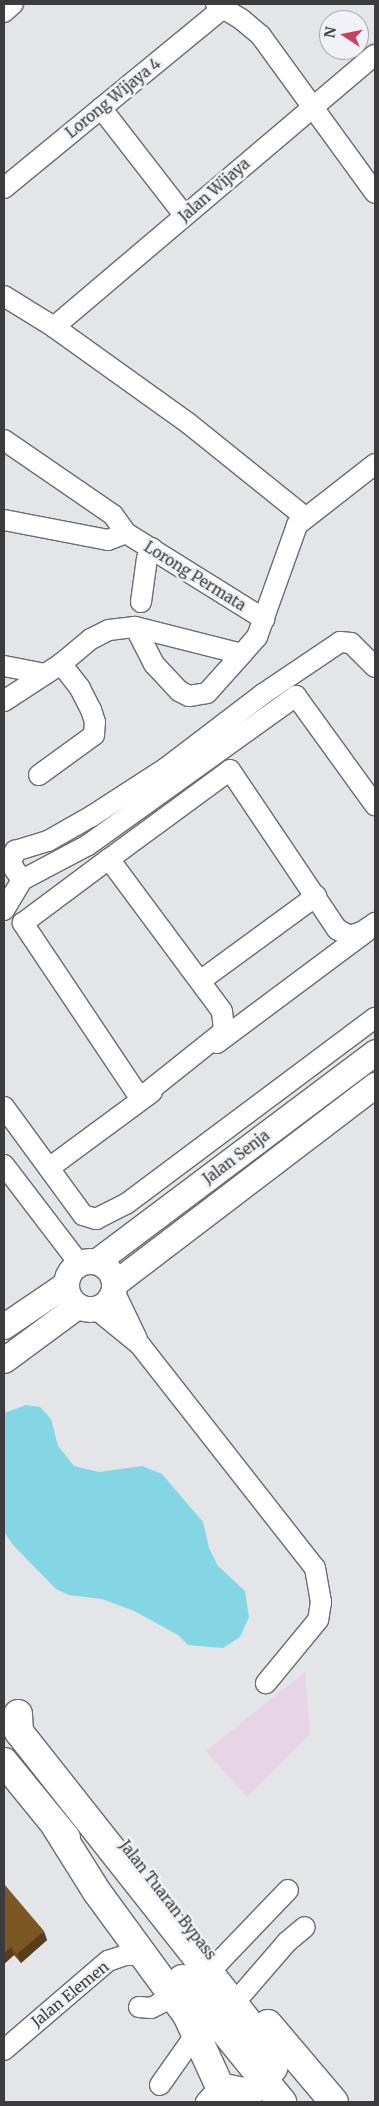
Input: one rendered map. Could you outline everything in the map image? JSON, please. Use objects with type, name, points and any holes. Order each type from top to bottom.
[{"type":"highway","name":"Jalan Tuaran Bypass","points":[[11,1705],[129,1849],[218,1963],[334,2102]]},
{"type":"highway","points":[[11,1705],[19,1732],[268,2047],[275,2062],[264,2080],[248,2093],[213,2095],[196,2034],[175,1996],[143,1955],[55,1825]]},
{"type":"highway","points":[[4,1762],[282,2102]]},
{"type":"main road","name":"Jalan Senja","points":[[4,1326],[66,1284],[69,1272],[88,1262],[375,1052]]},
{"type":"main road","name":"Jalan Senja","points":[[4,1360],[87,1307],[107,1302],[114,1287],[375,1085]]},
{"type":"main road","points":[[88,1262],[109,1270],[114,1287]]},
{"type":"main road","points":[[66,1284],[69,1297],[87,1307]]},
{"type":"street","points":[[4,12],[13,4]]},
{"type":"street","points":[[219,6],[242,19],[260,36],[375,193]]},
{"type":"street","name":"Lorong Wijaya 4","points":[[4,188],[101,108],[219,6]]},
{"type":"street","name":"Jalan Wijaya","points":[[54,327],[375,55]]},
{"type":"street","points":[[101,108],[184,215]]},
{"type":"street","points":[[4,296],[54,327],[188,423],[304,517]]},
{"type":"street","name":"Lorong Permata","points":[[4,440],[113,515],[126,532],[264,619]]},
{"type":"street","points":[[135,627],[154,664],[179,691],[189,696],[207,693],[242,654],[251,647],[264,619],[290,538],[304,517],[375,464]]},
{"type":"street","points":[[4,520],[108,540],[126,532]]},
{"type":"street","points":[[141,602],[147,558],[152,548]]},
{"type":"street","points":[[4,701],[53,669],[92,639],[109,630],[135,627],[242,654]]},
{"type":"street","points":[[22,880],[11,864],[12,856],[20,849],[48,841],[166,768],[264,694],[340,642],[351,643],[375,668]]},
{"type":"street","points":[[4,666],[53,669],[80,688],[95,722],[94,735],[39,775]]},
{"type":"street","points":[[4,910],[22,880],[88,845],[296,696],[375,805]]},
{"type":"street","points":[[109,859],[222,1011],[224,1031],[140,1098],[23,924],[109,859],[230,770],[338,929],[349,936],[362,932],[375,924]]},
{"type":"street","points":[[48,841],[56,861]]},
{"type":"street","points":[[200,982],[316,896]]},
{"type":"street","points":[[49,1168],[375,924]]},
{"type":"street","points":[[4,1108],[84,1215],[96,1219],[126,1204],[375,1018]]},
{"type":"street","points":[[4,1165],[88,1262]]},
{"type":"street","points":[[114,1287],[140,1345],[315,1568],[321,1602],[318,1620],[266,1683]]},
{"type":"street","points":[[87,1307],[140,1345]]},
{"type":"street","points":[[218,1963],[288,1890]]},
{"type":"street","points":[[243,1993],[287,1942],[305,1927]]},
{"type":"street","name":"Jalan Elemen","points":[[4,2050],[108,1961],[125,1955],[143,1955]]},
{"type":"street","points":[[139,2007],[151,2008],[175,1996]]},
{"type":"street","points":[[160,2085],[196,2034]]},
{"type":"shaded area","points":[[305,1672],[310,1734],[247,1797],[206,1751]]},
{"type":"water","points":[[26,1405],[40,1407],[51,1419],[58,1446],[74,1466],[99,1472],[142,1466],[162,1474],[203,1522],[209,1548],[218,1566],[245,1591],[249,1617],[240,1637],[223,1648],[188,1645],[178,1635],[134,1611],[102,1599],[69,1595],[56,1589],[14,1546],[4,1532],[4,1413]]},
{"type":"building","points":[[4,1884],[44,1931],[17,1954],[11,1947],[4,1953]]}]
